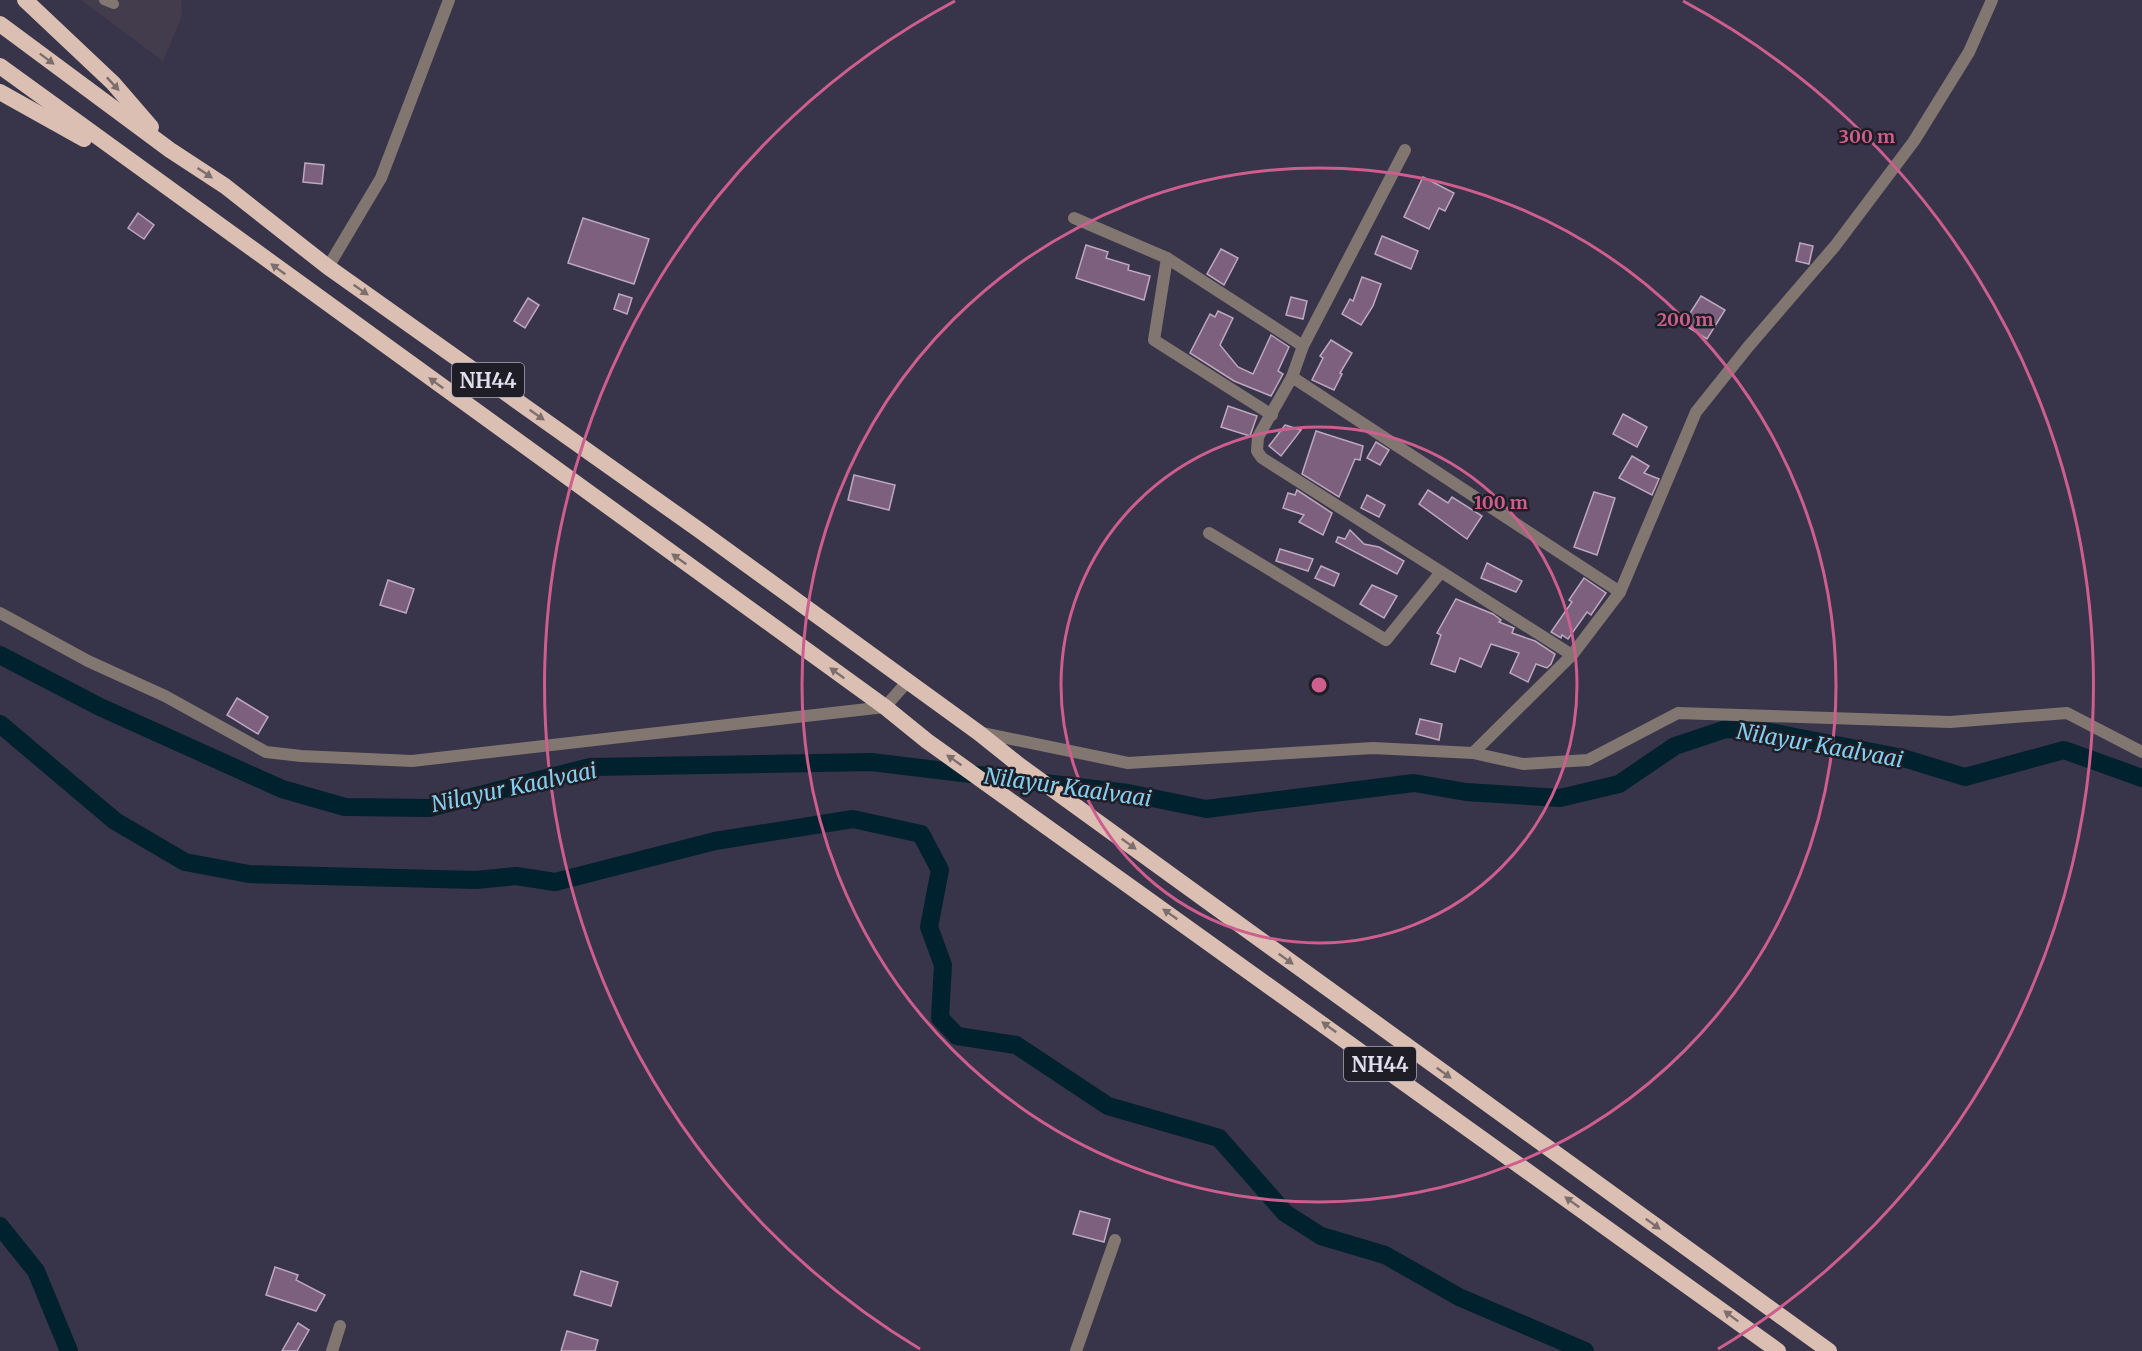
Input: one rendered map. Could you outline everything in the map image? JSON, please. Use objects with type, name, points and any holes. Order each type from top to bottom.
[{"type":"highway","points":[[25,0],[113,83],[170,150]]},
{"type":"highway","name":"NH44","points":[[0,24],[170,150],[225,186],[328,267],[908,681],[1019,765],[1829,1351]]},
{"type":"highway","name":"NH44","points":[[0,66],[885,707],[927,741],[1778,1351]]},
{"type":"highway","points":[[0,92],[150,176]]},
{"type":"street","points":[[328,267],[381,178],[449,0]]},
{"type":"street","points":[[1473,753],[1572,655],[1620,592],[1696,412],[1748,347],[1835,246],[1914,141],[1969,52],[1992,0]]},
{"type":"street","points":[[1405,150],[1303,346],[1292,377],[1256,443],[1257,451],[1262,458],[1572,655]]},
{"type":"street","points":[[1074,218],[1167,258],[1303,346]]},
{"type":"street","points":[[1167,258],[1154,340],[1272,415]]},
{"type":"street","points":[[1292,377],[1620,592]]},
{"type":"street","points":[[1209,533],[1386,640],[1441,572]]},
{"type":"street","points":[[0,613],[88,661],[165,696],[266,752],[301,756],[412,761],[885,707],[908,681]]},
{"type":"street","points":[[979,733],[1128,763],[1372,748],[1473,753],[1523,764],[1588,760],[1678,713],[1950,722],[2067,714],[2142,752]]},
{"type":"street","points":[[1076,1351],[1115,1240]]},
{"type":"street","points":[[332,1351],[340,1326]]},
{"type":"shaded area","points":[[81,0],[181,0],[182,16],[163,61]]},
{"type":"building","points":[[305,163],[324,165],[322,184],[303,182]]},
{"type":"building","points":[[1423,177],[1454,193],[1445,211],[1439,208],[1429,229],[1404,217]]},
{"type":"building","points":[[138,213],[154,225],[144,239],[128,228]]},
{"type":"building","points":[[583,218],[649,239],[634,284],[568,263]]},
{"type":"building","points":[[1382,236],[1418,251],[1411,269],[1375,254]]},
{"type":"building","points":[[1800,243],[1813,246],[1809,264],[1796,261]]},
{"type":"building","points":[[1086,245],[1108,252],[1106,258],[1129,265],[1128,270],[1150,276],[1144,300],[1076,278]]},
{"type":"building","points":[[1221,249],[1238,258],[1224,285],[1207,274]]},
{"type":"building","points":[[1362,277],[1381,284],[1373,306],[1361,325],[1342,314],[1350,299],[1353,301]]},
{"type":"building","points":[[619,294],[632,298],[627,314],[614,309]]},
{"type":"building","points":[[1701,296],[1725,310],[1707,339],[1683,324]]},
{"type":"building","points":[[1291,297],[1307,301],[1303,319],[1286,315]]},
{"type":"building","points":[[528,298],[539,305],[525,328],[514,321]]},
{"type":"building","points":[[1218,311],[1233,318],[1220,345],[1238,367],[1253,374],[1271,335],[1289,347],[1278,371],[1283,374],[1271,396],[1234,381],[1190,353],[1210,314],[1215,317]]},
{"type":"building","points":[[1331,340],[1352,353],[1340,373],[1342,374],[1334,390],[1312,380],[1323,358],[1320,356]]},
{"type":"building","points":[[1228,406],[1257,416],[1250,436],[1221,427]]},
{"type":"building","points":[[1623,414],[1647,427],[1637,447],[1613,434]]},
{"type":"building","points":[[1285,425],[1301,430],[1281,456],[1269,446]]},
{"type":"building","points":[[1316,431],[1363,446],[1360,460],[1355,459],[1339,497],[1302,474]]},
{"type":"building","points":[[1376,442],[1389,450],[1380,465],[1367,458]]},
{"type":"building","points":[[1632,456],[1649,466],[1644,473],[1659,479],[1652,495],[1619,478]]},
{"type":"building","points":[[854,475],[895,485],[889,510],[848,500]]},
{"type":"building","points":[[1297,490],[1332,513],[1323,535],[1299,522],[1304,515],[1283,508],[1288,493],[1295,495]]},
{"type":"building","points":[[1428,490],[1448,503],[1452,497],[1482,516],[1467,539],[1419,504]]},
{"type":"building","points":[[1594,492],[1615,498],[1597,555],[1574,547]]},
{"type":"building","points":[[1367,495],[1385,505],[1379,517],[1361,508]]},
{"type":"building","points":[[1350,530],[1364,544],[1379,547],[1404,561],[1397,574],[1336,542],[1338,537],[1345,539]]},
{"type":"building","points":[[1280,549],[1313,559],[1308,571],[1276,561]]},
{"type":"building","points":[[1487,563],[1522,581],[1516,592],[1481,578]]},
{"type":"building","points":[[1321,566],[1339,574],[1334,586],[1315,578]]},
{"type":"building","points":[[1584,578],[1606,593],[1591,615],[1587,612],[1568,639],[1562,635],[1561,638],[1551,632],[1572,602],[1569,600]]},
{"type":"building","points":[[388,580],[414,589],[406,613],[380,605]]},
{"type":"building","points":[[1372,585],[1397,596],[1384,618],[1360,604]]},
{"type":"building","points":[[1456,599],[1493,614],[1501,620],[1499,622],[1514,628],[1512,633],[1535,641],[1555,654],[1551,664],[1547,668],[1536,664],[1528,682],[1510,673],[1519,653],[1491,644],[1481,667],[1460,658],[1455,672],[1431,664],[1441,635],[1437,633]]},
{"type":"building","points":[[237,698],[268,717],[258,734],[227,715]]},
{"type":"building","points":[[1420,719],[1442,724],[1439,740],[1416,734]]},
{"type":"building","points":[[1080,1211],[1110,1219],[1104,1242],[1073,1234]]},
{"type":"building","points":[[275,1267],[298,1275],[296,1280],[325,1295],[316,1311],[266,1295]]},
{"type":"building","points":[[581,1271],[618,1282],[611,1306],[574,1295]]},
{"type":"building","points":[[298,1323],[309,1330],[297,1351],[282,1351]]},
{"type":"building","points":[[567,1331],[598,1340],[595,1351],[561,1351]]},
{"type":"waterway","name":"Nilayur Kaalvaai","points":[[0,655],[100,707],[282,789],[345,807],[429,808],[590,767],[871,762],[1128,793],[1206,809],[1414,783],[1466,792],[1560,798],[1619,784],[1675,746],[1726,729],[1770,732],[1903,758],[1965,777],[2064,750],[2142,778]]},
{"type":"waterway","points":[[0,724],[115,821],[185,862],[249,874],[476,880],[516,876],[555,882],[715,841],[853,819],[921,834],[940,870],[929,927],[943,965],[940,1018],[957,1036],[1016,1045],[1108,1106],[1219,1138],[1285,1213],[1321,1236],[1385,1255],[1459,1297],[1585,1351]]},
{"type":"waterway","points":[[0,1226],[36,1271],[69,1351]]}]
